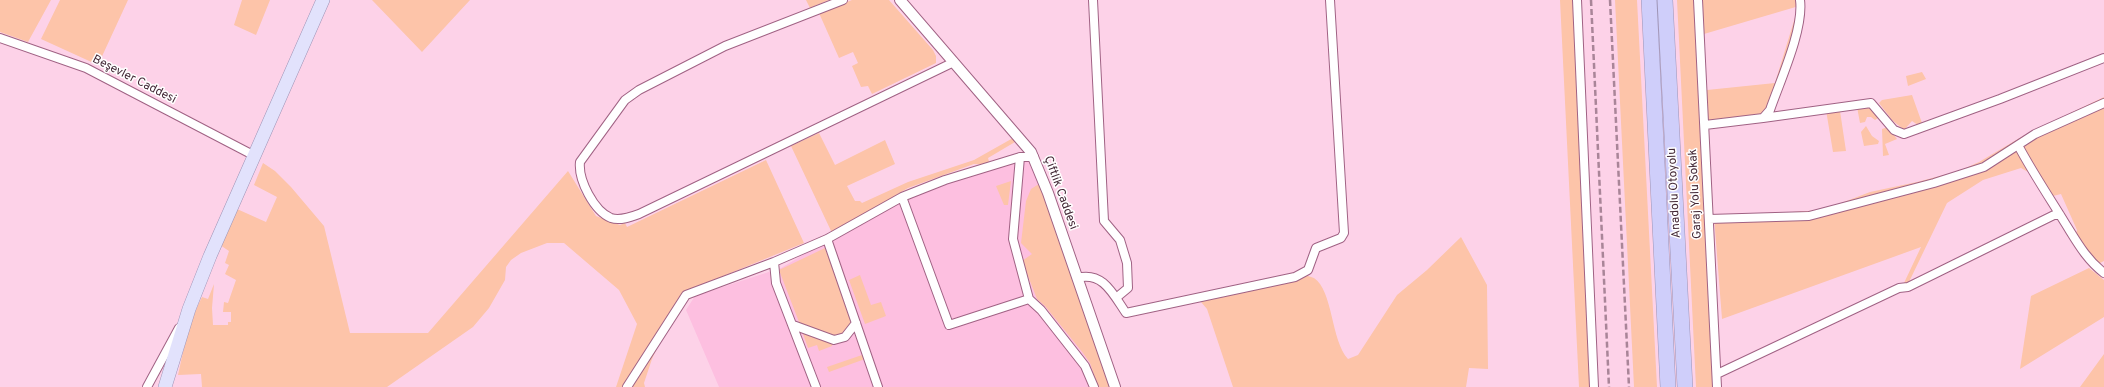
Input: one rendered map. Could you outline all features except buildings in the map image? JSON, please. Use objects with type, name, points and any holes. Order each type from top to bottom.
[{"type":"highway","name":"Anadolu Otoyolu","points":[[1649,0],[1668,387]]},
{"type":"highway","name":"Anadolu Otoyolu","points":[[1665,0],[1685,387]]},
{"type":"main road","points":[[165,387],[189,309],[253,155],[322,0]]},
{"type":"street","points":[[843,0],[706,55],[639,90],[625,100],[580,162],[579,171],[585,189],[602,212],[610,218],[616,219],[639,214],[954,62]]},
{"type":"street","name":"Çiftlik Caddesi","points":[[900,0],[1034,157],[1116,387]]},
{"type":"street","points":[[1094,0],[1104,220],[1120,240],[1127,263],[1128,288],[1116,298]]},
{"type":"street","points":[[1077,278],[1087,276],[1103,281],[1126,313],[1295,277],[1308,270],[1316,248],[1341,238],[1344,233],[1330,0]]},
{"type":"street","points":[[1576,0],[1594,387]]},
{"type":"street","name":"Garaj Yolu Sokak","points":[[1698,0],[1717,387]]},
{"type":"street","points":[[1763,118],[1770,110],[1798,27],[1801,10],[1800,0]]},
{"type":"street","name":"Beşevler Caddesi","points":[[0,38],[86,68],[253,155]]},
{"type":"street","points":[[1705,125],[1871,103],[1894,130],[1904,134],[2000,99],[2104,58]]},
{"type":"street","points":[[1709,219],[1809,216],[1965,174],[1984,167],[2019,147],[2035,134],[2104,103]]},
{"type":"street","points":[[2019,147],[2035,177],[2081,250],[2094,265],[2104,273]]},
{"type":"street","points":[[628,387],[686,295],[774,262],[827,239],[902,197],[945,180],[1020,157],[1034,157]]},
{"type":"street","points":[[1020,157],[1013,239],[1029,299],[1041,310],[1085,366],[1094,387]]},
{"type":"street","points":[[902,197],[949,325],[1029,299]]},
{"type":"street","points":[[1717,374],[1899,288],[1908,287],[2054,216],[2060,215]]},
{"type":"street","points":[[827,239],[878,387]]},
{"type":"street","points":[[774,262],[776,283],[816,387]]},
{"type":"street","points":[[147,387],[189,309]]},
{"type":"street","points":[[793,325],[834,340],[845,337],[856,323]]},
{"type":"shaded area","points":[[0,0],[51,0],[28,42],[0,32]]},
{"type":"shaded area","points":[[60,0],[128,0],[98,65],[41,39]]},
{"type":"shaded area","points":[[242,0],[270,0],[256,35],[234,25]]},
{"type":"shaded area","points":[[372,0],[470,0],[422,52]]},
{"type":"shaded area","points":[[806,0],[829,0],[810,8]]},
{"type":"shaded area","points":[[852,0],[889,0],[933,50],[936,56],[936,63],[872,94],[868,86],[861,87],[852,66],[858,63],[853,52],[839,58],[819,13]]},
{"type":"shaded area","points":[[1560,0],[1574,0],[1592,387],[1579,387]]},
{"type":"shaded area","points":[[1615,0],[1637,0],[1657,387],[1634,387]]},
{"type":"shaded area","points":[[1677,0],[1696,0],[1716,387],[1696,387]]},
{"type":"shaded area","points":[[1702,0],[1801,0],[1799,6],[1704,34]]},
{"type":"shaded area","points":[[1797,11],[1798,20],[1771,105],[1764,114],[1757,117],[1711,121],[1707,119],[1707,90],[1775,83]]},
{"type":"shaded area","points":[[1922,72],[1926,79],[1908,86],[1906,76]]},
{"type":"shaded area","points":[[1912,95],[1922,123],[1918,125],[1912,121],[1904,130],[1892,120],[1879,103],[1882,100]]},
{"type":"shaded area","points":[[2104,97],[2104,261],[2098,264],[2076,234],[2077,230],[2061,194],[2045,198],[2028,172],[2021,168],[1983,180],[1947,203],[1908,284],[1904,283],[1921,247],[1722,319],[1714,217],[1823,210],[1870,192],[1959,171],[1979,162],[2023,136]]},
{"type":"shaded area","points":[[1870,106],[1878,118],[1875,120],[1871,117],[1867,117],[1865,122],[1860,123],[1857,107]]},
{"type":"shaded area","points":[[1826,110],[1840,111],[1846,151],[1833,152]]},
{"type":"shaded area","points":[[1866,126],[1872,136],[1879,141],[1878,144],[1864,146],[1861,132]]},
{"type":"shaded area","points":[[1888,127],[1897,139],[1885,144],[1889,155],[1883,156],[1882,129]]},
{"type":"shaded area","points":[[819,133],[835,165],[885,140],[895,164],[847,186],[855,201],[860,201],[862,203],[908,182],[974,160],[1013,138],[1015,142],[988,158],[990,165],[974,164],[908,188],[832,233],[791,146]]},
{"type":"shaded area","points":[[1031,158],[1115,387],[719,387],[686,310],[695,296],[781,268],[884,207],[971,173]]},
{"type":"shaded area","points":[[766,160],[804,243],[694,288],[681,297],[652,359],[644,383],[645,387],[616,387],[637,324],[619,290],[564,243],[547,243],[521,253],[511,260],[506,267],[505,280],[489,308],[473,327],[387,387],[202,387],[201,374],[178,375],[187,335],[197,306],[202,297],[208,299],[214,284],[212,308],[213,325],[228,325],[228,322],[231,322],[231,312],[223,312],[224,302],[228,303],[236,280],[225,274],[229,265],[225,263],[229,251],[220,245],[237,209],[266,222],[277,197],[254,185],[263,163],[275,171],[291,187],[324,226],[350,333],[428,333],[568,171],[596,216],[620,225],[625,223],[627,227]]},
{"type":"shaded area","points":[[1011,181],[1008,205],[1004,205],[996,186]]},
{"type":"shaded area","points":[[1042,182],[1115,387],[1098,387],[1090,363],[1045,306],[1037,299],[1022,261],[1032,254],[1021,243],[1026,201],[1031,189]]},
{"type":"shaded area","points":[[1461,237],[1487,285],[1488,369],[1469,368],[1466,387],[1233,387],[1207,309],[1201,302],[1201,294],[1299,273],[1314,278],[1320,284],[1325,293],[1338,340],[1342,351],[1348,359],[1358,355],[1397,295],[1427,270]]},
{"type":"shaded area","points":[[825,248],[852,319],[845,333],[838,337],[811,329],[799,322],[779,270]]},
{"type":"shaded area","points":[[2089,268],[2104,280],[2104,317],[2020,369],[2031,296]]},
{"type":"shaded area","points":[[860,275],[871,305],[881,302],[886,316],[865,324],[849,280]]},
{"type":"shaded area","points":[[857,330],[865,359],[829,372],[827,367],[862,355],[854,331]]},
{"type":"shaded area","points":[[802,331],[833,343],[832,346],[819,351],[817,345],[808,348]]},
{"type":"shaded area","points":[[2104,354],[2104,387],[2080,387]]},
{"type":"railway","points":[[1591,0],[1609,387]]},
{"type":"railway","points":[[1610,0],[1629,387]]}]
